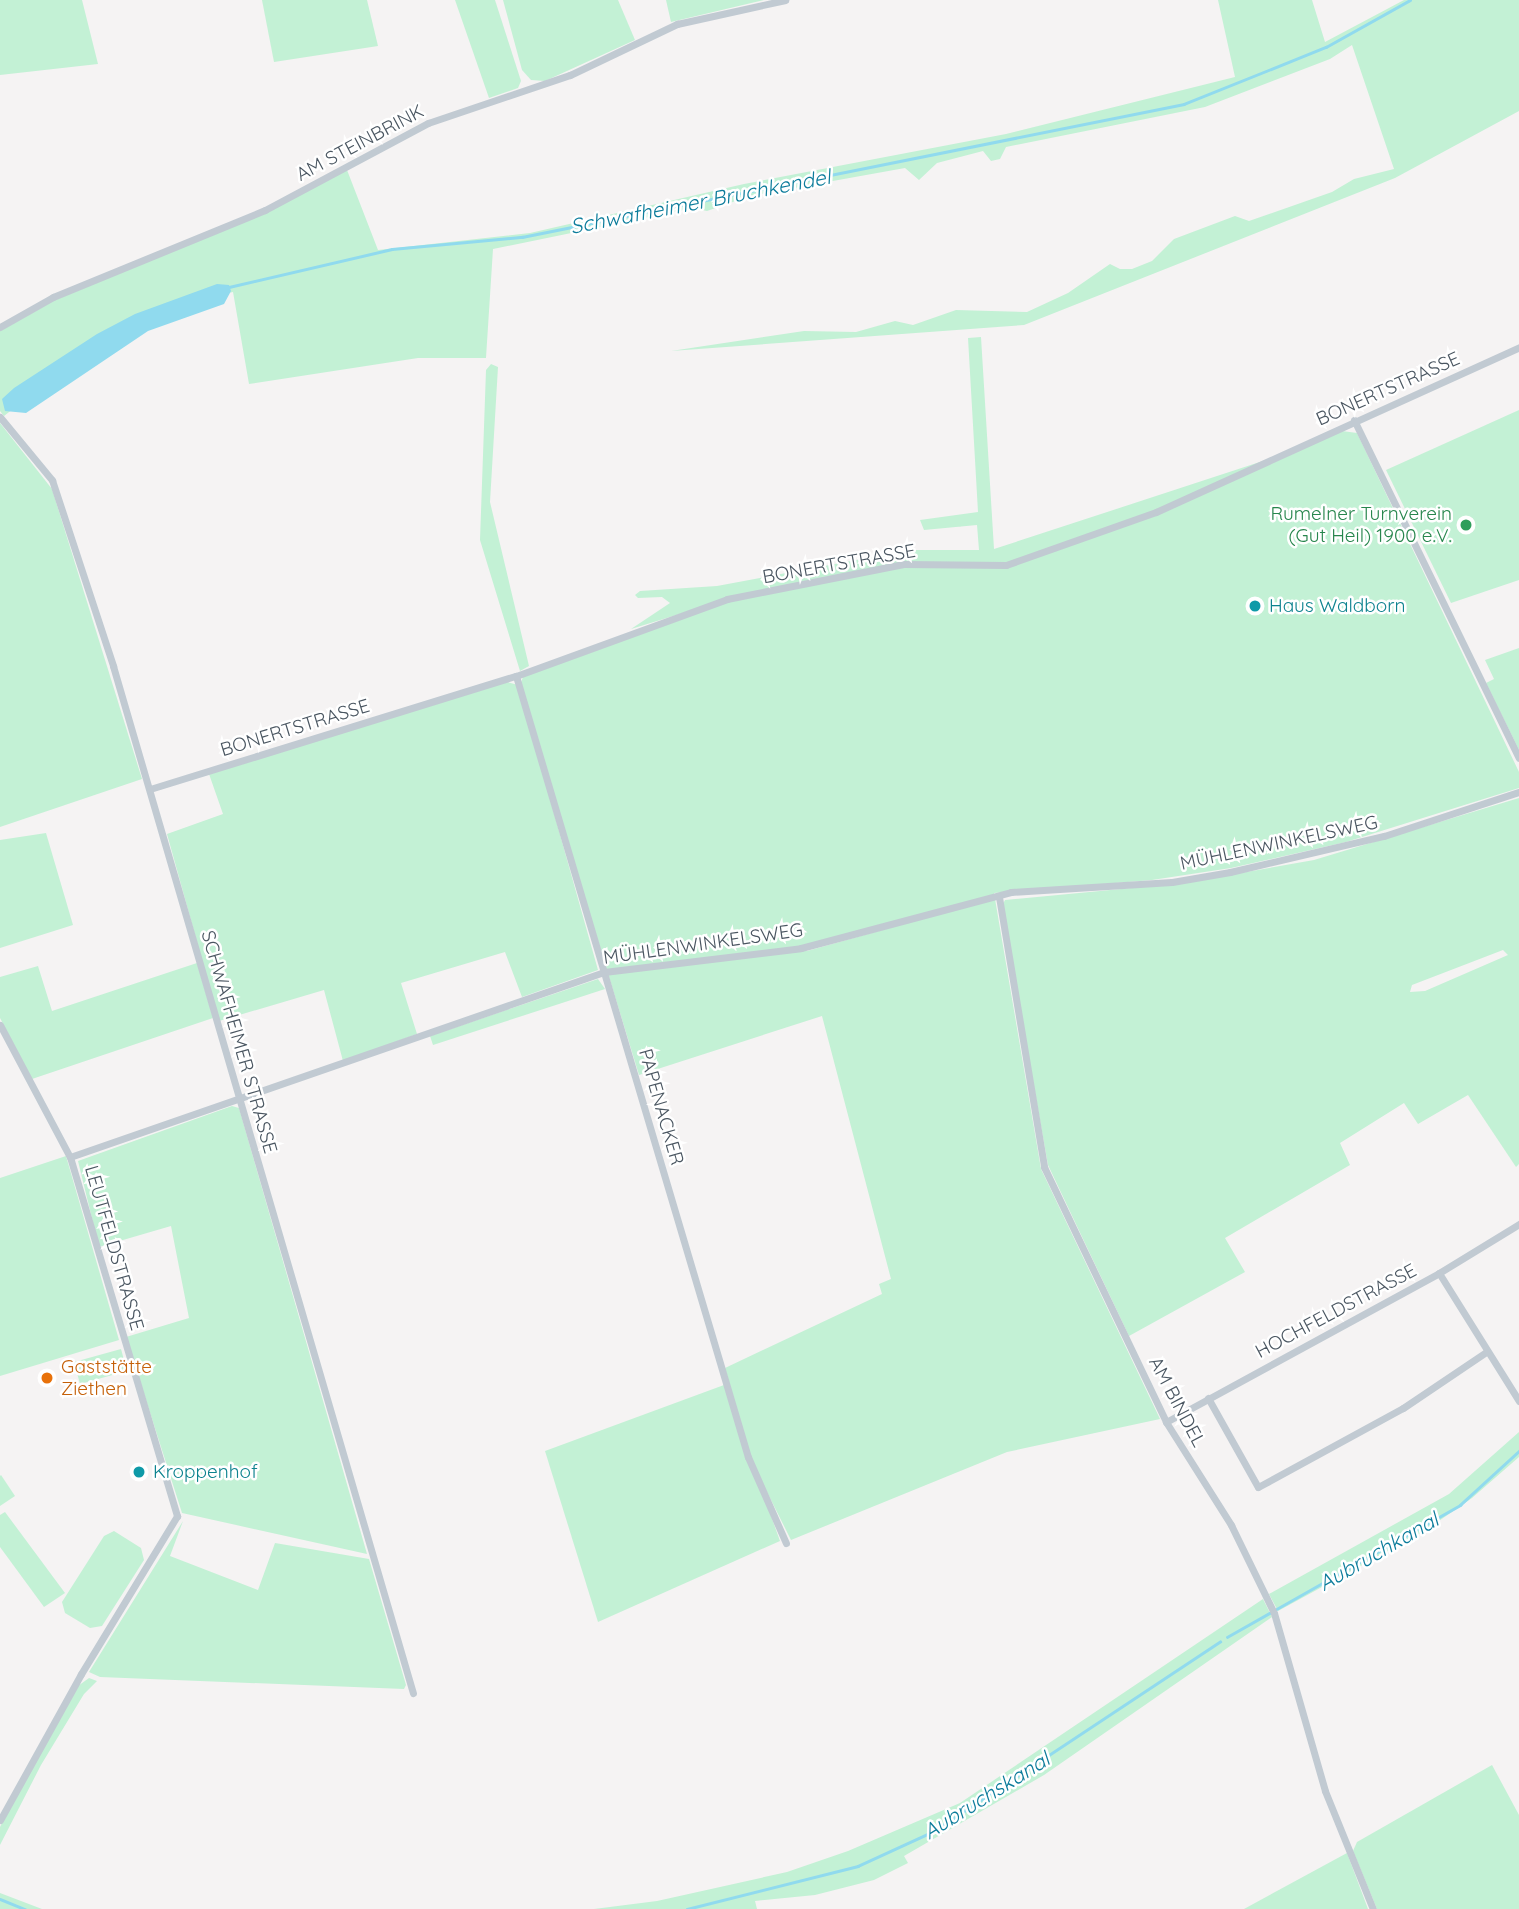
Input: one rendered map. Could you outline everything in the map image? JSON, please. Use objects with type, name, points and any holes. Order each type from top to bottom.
[{"type":"street","name":"AM STEINBRINK","points":[[0,327],[52,297],[265,210],[428,124],[569,75],[677,24],[785,0]]},
{"type":"street","name":"BONERTSTRASSE","points":[[150,789],[516,676],[727,600],[904,564],[1006,565],[1156,512],[1519,347]]},
{"type":"street","name":"SCHWAFHEIMER STRASSE","points":[[1,417],[52,480],[150,789],[238,1100],[413,1693]]},
{"type":"street","points":[[1354,421],[1519,758]]},
{"type":"street","name":"PAPENACKER","points":[[516,676],[748,1457],[786,1543]]},
{"type":"street","name":"MÜHLENWINKELSWEG","points":[[70,1157],[604,972],[801,948],[999,897],[1230,872],[1384,836],[1519,792]]},
{"type":"street","name":"AM BINDEL","points":[[999,897],[1044,1167],[1166,1422],[1231,1525],[1274,1613],[1325,1791],[1373,1909]]},
{"type":"street","name":"LEUTFELDSTRASSE","points":[[0,1025],[70,1157],[171,1481],[177,1516],[81,1674],[0,1820]]},
{"type":"street","name":"HOCHFELDSTRASSE","points":[[1166,1422],[1439,1273],[1519,1224]]},
{"type":"street","points":[[1439,1273],[1519,1401]]},
{"type":"street","points":[[1208,1398],[1258,1487],[1403,1408],[1486,1352]]},
{"type":"green space","points":[[0,0],[82,0],[98,64],[0,75]]},
{"type":"green space","points":[[262,0],[367,0],[378,46],[274,62]]},
{"type":"green space","points":[[455,0],[495,0],[521,81],[518,88],[489,98]]},
{"type":"green space","points":[[503,0],[618,0],[635,40],[545,81],[531,80],[522,70]]},
{"type":"green space","points":[[666,0],[764,0],[671,22]]},
{"type":"green space","points":[[1218,0],[1312,0],[1325,42],[1404,0],[1519,0],[1519,111],[1395,178],[1024,325],[671,351],[804,331],[856,332],[895,321],[913,325],[956,310],[1027,312],[1068,293],[1110,264],[1120,269],[1132,269],[1152,261],[1174,239],[1235,216],[1249,221],[1332,192],[1354,179],[1394,169],[1352,45],[1330,59],[1205,107],[1006,147],[1000,159],[991,161],[983,151],[937,163],[919,180],[905,168],[750,196],[707,211],[693,208],[493,249],[486,358],[418,358],[249,384],[233,292],[201,299],[88,350],[4,416],[0,411],[0,331],[55,300],[246,221],[347,170],[378,250],[530,233],[744,184],[1006,134],[1235,77]]},
{"type":"green space","points":[[981,337],[994,549],[1309,446],[1342,431],[1357,433],[1519,772],[1519,788],[1346,842],[1231,868],[1152,880],[994,893],[1041,1169],[1160,1419],[1007,1452],[791,1540],[751,1460],[725,1368],[882,1294],[879,1284],[891,1279],[822,1016],[639,1075],[520,685],[523,677],[685,618],[683,613],[631,629],[670,603],[662,597],[638,598],[635,595],[640,591],[717,586],[910,550],[979,550],[977,525],[924,530],[920,520],[978,512],[968,338]],"holes":[[[915,921],[807,951],[802,949]]]},
{"type":"green space","points":[[491,364],[498,367],[490,502],[529,666],[520,671],[480,540],[486,370]]},
{"type":"green space","name":"Rumelner Turnverein (Gut Heil) 1900 e.V.","points":[[1519,410],[1519,580],[1451,603],[1386,470]]},
{"type":"green space","points":[[0,423],[52,489],[142,779],[0,827]]},
{"type":"green space","points":[[1519,648],[1519,750],[1486,683],[1494,679],[1485,660]]},
{"type":"green space","points":[[507,682],[518,685],[598,970],[522,997],[505,952],[401,983],[417,1034],[343,1061],[324,990],[219,1021],[167,834],[223,814],[209,774]]},
{"type":"green space","points":[[1519,798],[1519,1164],[1516,1167],[1468,1095],[1418,1124],[1404,1103],[1340,1143],[1350,1165],[1225,1238],[1245,1272],[1129,1336],[1048,1165],[1002,906],[1005,900],[1184,883],[1314,860]],"holes":[[[1503,950],[1508,955],[1425,991],[1410,992],[1412,985]]]},
{"type":"green space","points":[[46,833],[73,925],[0,948],[0,840]]},
{"type":"green space","points":[[197,963],[213,1018],[32,1079],[0,1018],[0,977],[38,966],[52,1011]]},
{"type":"green space","points":[[598,979],[605,989],[433,1045],[430,1036]]},
{"type":"green space","points":[[232,1106],[239,1108],[367,1554],[182,1513],[126,1337],[189,1318],[171,1226],[99,1247],[78,1161]]},
{"type":"green space","points":[[66,1156],[119,1340],[0,1376],[0,1178]]},
{"type":"green space","points":[[121,1349],[127,1371],[80,1384],[74,1362]]},
{"type":"green space","points":[[724,1385],[780,1541],[598,1622],[545,1451]]},
{"type":"green space","points":[[1519,1432],[1519,1457],[1472,1498],[1423,1532],[1278,1611],[1269,1594],[1449,1494]]},
{"type":"green space","points":[[0,1476],[15,1496],[0,1506]]},
{"type":"green space","points":[[5,1512],[65,1593],[44,1607],[0,1547],[0,1515]]},
{"type":"green space","points":[[183,1521],[170,1556],[258,1590],[275,1543],[369,1559],[406,1685],[404,1689],[100,1677],[89,1672]]},
{"type":"green space","points":[[114,1531],[141,1548],[144,1560],[102,1626],[90,1628],[65,1613],[62,1602],[104,1536]]},
{"type":"green space","points":[[1263,1599],[1272,1617],[1044,1775],[904,1856],[908,1863],[874,1880],[815,1895],[755,1901],[757,1909],[594,1909],[657,1901],[787,1872],[848,1851],[960,1803]]},
{"type":"green space","points":[[89,1678],[97,1681],[84,1694],[41,1765],[0,1845],[0,1827],[25,1775],[78,1686]]},
{"type":"green space","points":[[1492,1765],[1519,1815],[1519,1909],[1377,1909],[1353,1851],[1357,1842]]},
{"type":"green space","points":[[1347,1853],[1368,1909],[1244,1909]]},
{"type":"green space","points":[[0,1893],[42,1909],[0,1909]]},
{"type":"water","points":[[217,284],[229,285],[231,291],[224,304],[148,331],[26,413],[5,411],[2,399],[14,388],[97,334],[135,314]]},
{"type":"waterway","name":"Schwafheimer Bruchkendel","points":[[229,287],[392,249],[522,237],[1184,104],[1326,47],[1410,0]]},
{"type":"waterway","name":"Aubruchkanal","points":[[1227,1637],[1460,1505],[1519,1451]]},
{"type":"waterway","name":"Aubruchskanal","points":[[687,1909],[858,1866],[934,1831],[1220,1642]]},
{"type":"waterway","name":"Aubruchskanal","points":[[0,1899],[25,1909]]},
{"type":"place","name":"Rumelner Turnverein (Gut Heil) 1900 e.V.","points":[[1466,525]]},
{"type":"place","name":"Haus Waldborn","points":[[1255,606]]},
{"type":"place","name":"Gaststätte Ziethen","points":[[47,1378]]},
{"type":"place","name":"Kroppenhof","points":[[139,1472]]}]
